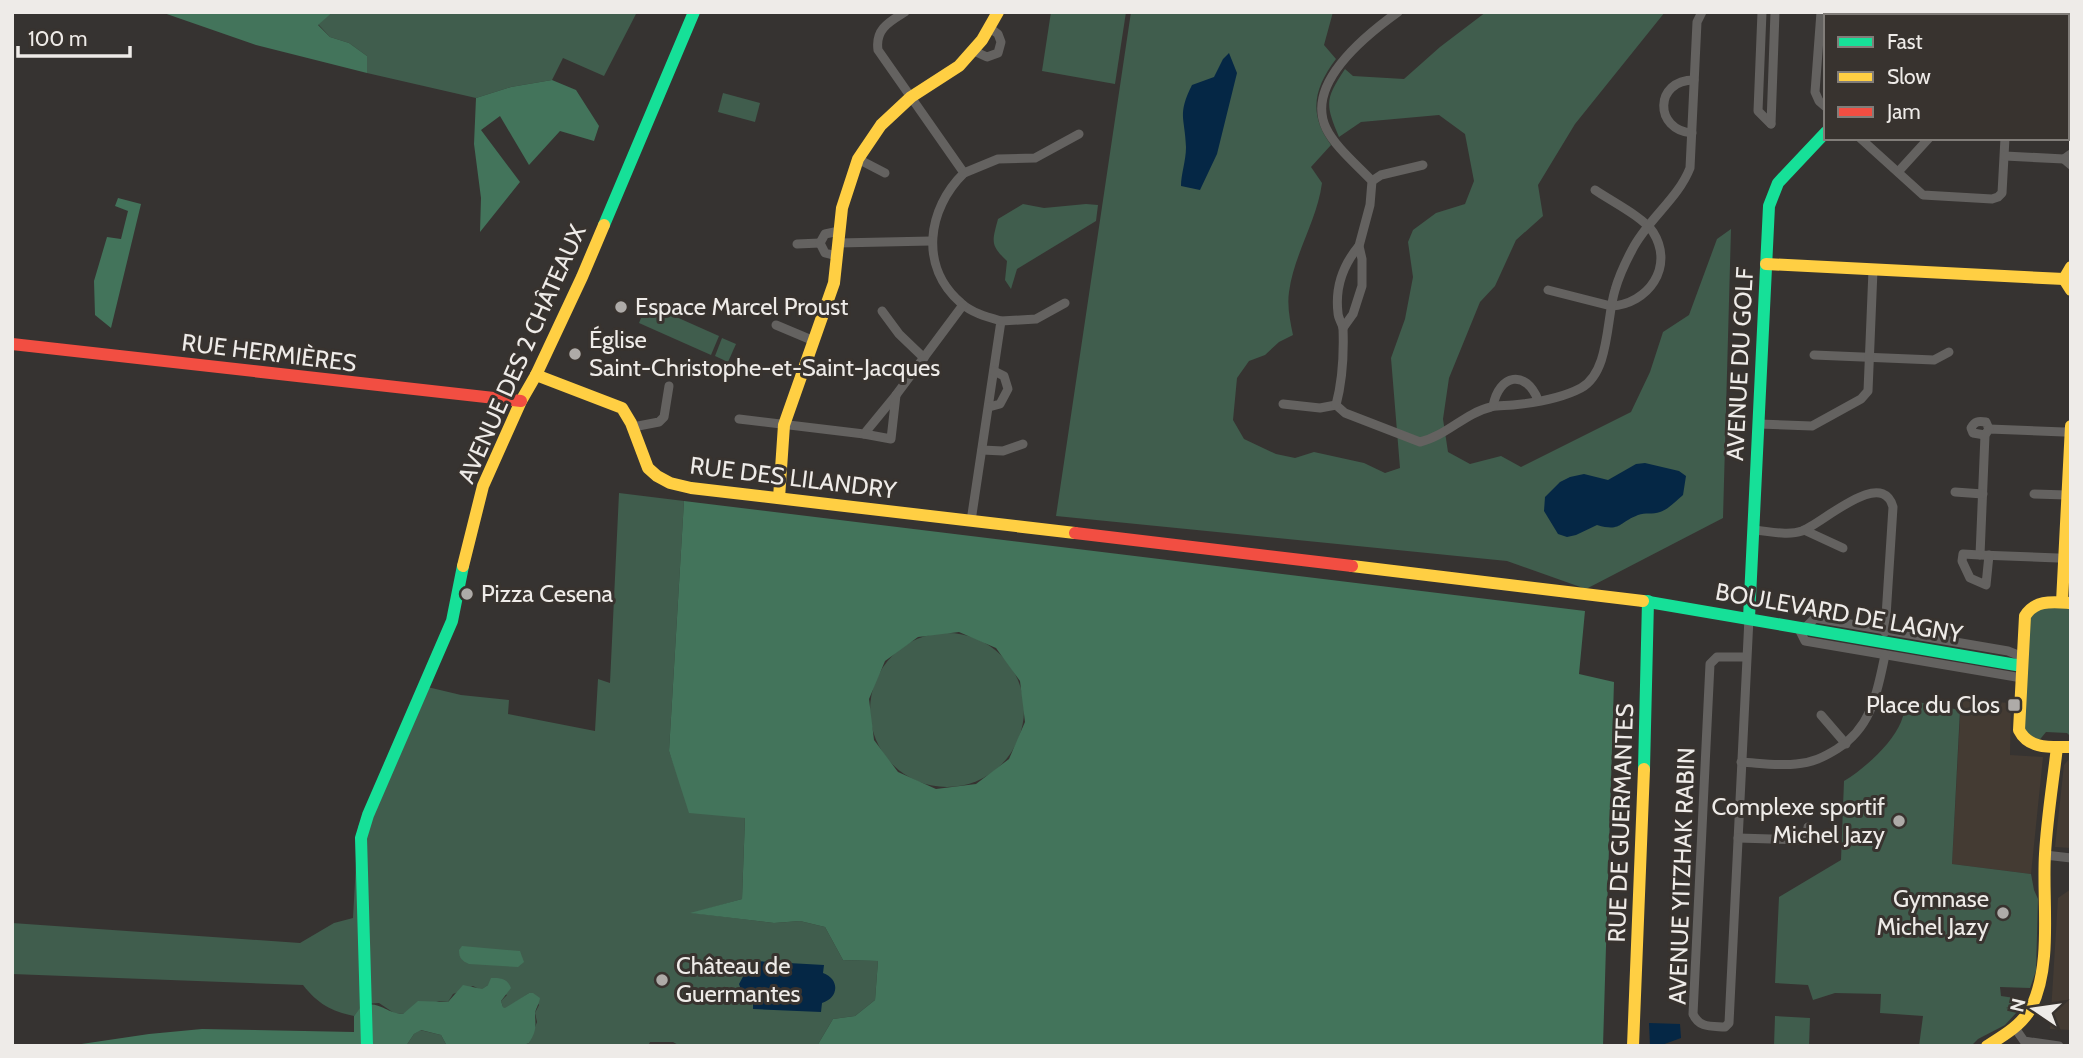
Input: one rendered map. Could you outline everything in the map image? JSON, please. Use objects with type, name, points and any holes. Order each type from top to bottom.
[{"type":"main road","name":"AVENUE DES 2 CHÂTEAUX","points":[[367,1046],[361,838],[368,814],[452,621],[469,535],[483,486],[582,277],[694,12]]},
{"type":"main road","points":[[779,498],[784,425],[831,293],[846,190],[858,159],[881,125],[911,97],[959,66],[974,51],[998,12]]},
{"type":"main road","name":"AVENUE DU GOLF","points":[[1749,618],[1767,225],[1773,195],[1779,183],[1824,134]]},
{"type":"main road","points":[[1766,264],[2069,279]]},
{"type":"main road","name":"RUE HERMIÈRES","points":[[12,344],[466,397],[521,401]]},
{"type":"main road","name":"RUE DES LILANDRY","points":[[536,375],[622,408],[633,427],[648,468],[663,481],[691,488],[1648,601]]},
{"type":"main road","points":[[2071,429],[2067,495],[2066,603],[2036,604],[2028,609],[2025,616],[2021,737],[2029,744],[2071,747]]},
{"type":"main road","name":"BOULEVARD DE LAGNY","points":[[1648,601],[2022,667]]},
{"type":"main road","name":"RUE DE GUERMANTES","points":[[1633,1046],[1648,664],[1648,601]]},
{"type":"main road","points":[[1987,1046],[2017,1032],[2038,986],[2045,855],[2057,747]]},
{"type":"street","points":[[905,12],[882,28],[877,41],[878,50],[964,173]]},
{"type":"street","points":[[1336,405],[1344,363],[1343,328],[1338,317],[1339,282],[1359,246],[1370,205],[1372,181],[1328,131],[1321,109],[1330,78],[1343,61],[1378,26],[1398,12]]},
{"type":"street","points":[[1336,405],[1345,413],[1420,442],[1432,439],[1476,412],[1493,406],[1538,400],[1580,389],[1591,380],[1601,361],[1611,306],[1622,270],[1647,226],[1685,181],[1690,167],[1697,22],[1702,12]]},
{"type":"street","points":[[1762,12],[1758,111],[1771,124],[1775,12]]},
{"type":"street","points":[[1821,12],[1815,92],[1819,102],[1824,106]]},
{"type":"street","points":[[974,51],[987,57],[998,52],[1002,42],[999,34],[990,28]]},
{"type":"street","points":[[1692,133],[1672,125],[1665,113],[1664,103],[1674,84],[1683,80],[1694,80]]},
{"type":"street","points":[[1065,303],[1036,319],[1001,321],[981,315],[963,305],[941,278],[931,241],[932,228],[941,202],[964,173],[998,159],[1035,158],[1079,134]]},
{"type":"street","points":[[1862,140],[1923,195],[1992,199],[2002,193],[2005,140]]},
{"type":"street","points":[[1898,172],[1927,140]]},
{"type":"street","points":[[2005,156],[2069,160]]},
{"type":"street","points":[[858,159],[885,173]]},
{"type":"street","points":[[1372,181],[1381,175],[1423,165]]},
{"type":"street","points":[[1548,290],[1611,306],[1634,302],[1654,281],[1660,253],[1658,243],[1647,226],[1595,190]]},
{"type":"street","points":[[820,243],[825,234],[838,243],[931,241]]},
{"type":"street","points":[[820,243],[825,253],[838,243]]},
{"type":"street","points":[[797,244],[820,243]]},
{"type":"street","points":[[1343,328],[1353,314],[1362,286],[1359,246]]},
{"type":"street","points":[[1759,424],[1812,426],[1861,399],[1868,391],[1873,270]]},
{"type":"street","points":[[864,434],[963,305]]},
{"type":"street","points":[[882,312],[905,341],[924,358]]},
{"type":"street","points":[[971,521],[1001,321]]},
{"type":"street","points":[[776,325],[814,341]]},
{"type":"street","points":[[1814,355],[1934,360],[1949,352]]},
{"type":"street","points":[[989,407],[1000,404],[1008,389],[1004,376],[994,371]]},
{"type":"street","points":[[1493,406],[1504,382],[1512,380],[1522,380],[1532,387],[1538,400]]},
{"type":"street","points":[[633,427],[659,422],[664,417],[669,386]]},
{"type":"street","points":[[739,419],[891,439],[896,395]]},
{"type":"street","points":[[1283,404],[1320,408],[1336,405]]},
{"type":"street","points":[[2067,561],[1984,555],[1983,494],[1987,432],[2064,432],[2071,429]]},
{"type":"street","points":[[982,450],[1003,451],[1023,444]]},
{"type":"street","points":[[1753,530],[1797,532],[1865,494],[1880,491],[1890,498],[1893,507],[1885,632]]},
{"type":"street","points":[[1955,492],[1983,494]]},
{"type":"street","points":[[2034,494],[2067,495]]},
{"type":"street","points":[[1804,530],[1843,548]]},
{"type":"street","name":"AVENUE YITZHAK RABIN","points":[[1746,657],[1717,657],[1710,664],[1693,1014],[1696,1021],[1703,1026],[1725,1027],[1729,1023],[1749,618]]},
{"type":"street","points":[[1815,618],[2008,651],[2022,667],[1885,655],[1805,641],[1802,628],[1815,618]]},
{"type":"street","points":[[1741,762],[1787,765],[1809,762],[1829,755],[1846,744],[1860,731],[1870,716],[1885,655]]},
{"type":"street","points":[[1821,715],[1846,744]]},
{"type":"street","points":[[1738,838],[1807,840],[1808,827]]},
{"type":"street","points":[[2045,855],[2071,858]]},
{"type":"street","points":[[2014,1046],[2017,1032],[2031,1043],[2059,1046]]},
{"type":"shaded area","points":[[1961,700],[2011,703],[2010,755],[2043,757],[2031,874],[1952,864]]},
{"type":"shaded area","points":[[2071,757],[2071,848],[2055,847],[2064,765]]},
{"type":"shaded area","points":[[2071,889],[2071,1030],[2050,1029],[2058,898]]},
{"type":"green space","points":[[161,12],[333,12],[318,25],[330,37],[349,43],[367,56],[367,73],[256,45]]},
{"type":"green space","points":[[333,12],[637,12],[604,76],[563,58],[552,80],[511,87],[476,98],[367,73],[367,56],[349,43],[330,37],[318,24]]},
{"type":"green space","points":[[1051,12],[1126,12],[1115,84],[1042,71]]},
{"type":"green space","points":[[1131,12],[1333,12],[1324,45],[1336,59],[1323,80],[1317,101],[1319,123],[1331,145],[1311,167],[1322,183],[1289,292],[1293,335],[1279,342],[1265,355],[1249,361],[1237,378],[1233,420],[1244,439],[1276,454],[1295,458],[1314,452],[1364,463],[1385,473],[1400,468],[1391,358],[1405,319],[1413,277],[1408,242],[1413,230],[1436,213],[1465,204],[1474,181],[1465,134],[1439,115],[1361,122],[1339,137],[1329,109],[1331,95],[1338,79],[1345,69],[1353,76],[1404,79],[1486,12],[1665,12],[1575,124],[1538,185],[1543,216],[1516,240],[1495,286],[1480,302],[1449,378],[1443,419],[1448,452],[1470,464],[1501,456],[1521,467],[1631,412],[1650,372],[1663,332],[1689,315],[1717,239],[1731,229],[1723,518],[1586,589],[1507,561],[1056,516]]},
{"type":"green space","points":[[552,80],[576,90],[599,126],[594,141],[560,131],[529,165],[500,116],[481,130],[520,182],[480,232],[481,198],[474,144],[476,98],[511,87]]},
{"type":"green space","points":[[723,93],[760,103],[755,122],[718,112]]},
{"type":"green space","points":[[118,198],[141,204],[111,328],[95,315],[94,281],[107,237],[121,239],[128,211],[115,206]]},
{"type":"green space","points":[[1023,204],[1044,208],[1098,205],[1096,221],[1017,269],[1011,289],[1005,280],[1007,261],[995,247],[994,238],[998,219]]},
{"type":"green space","points":[[647,304],[719,336],[711,355],[639,323]]},
{"type":"green space","points":[[722,338],[736,344],[728,362],[715,356]]},
{"type":"green space","points":[[619,493],[684,501],[669,751],[678,776],[720,814],[745,817],[742,899],[693,913],[774,923],[800,921],[825,927],[843,960],[878,961],[875,1000],[855,1016],[833,1019],[817,1046],[680,1046],[673,1042],[650,1042],[648,1046],[521,1046],[529,1043],[537,1022],[535,1013],[539,1005],[529,993],[506,1009],[501,1001],[507,995],[488,985],[481,990],[473,986],[453,994],[448,1002],[439,1001],[403,1014],[394,1013],[379,1003],[364,1004],[354,1016],[326,1006],[303,985],[12,974],[12,923],[300,943],[334,923],[353,918],[358,827],[419,685],[461,695],[509,700],[508,714],[595,731],[598,679],[610,683]]},
{"type":"green space","points":[[684,501],[1585,611],[1579,674],[1614,682],[1603,1046],[817,1046],[833,1019],[855,1016],[875,1000],[878,961],[843,960],[825,927],[800,921],[774,923],[690,913],[742,899],[745,818],[689,813],[669,751]],"holes":[[[959,632],[996,648],[1020,681],[1025,722],[1009,759],[976,784],[936,789],[898,772],[874,740],[869,699],[885,661],[918,637]]]},
{"type":"green space","points":[[2039,606],[2071,607],[2071,737],[2067,733],[2046,732],[2037,743],[2031,740],[2023,726],[2028,618]]},
{"type":"green space","points":[[947,633],[977,639],[1002,655],[1018,680],[1024,710],[1018,740],[1002,765],[977,781],[947,787],[917,781],[892,765],[876,740],[870,710],[876,680],[892,655],[917,639]]},
{"type":"green space","name":"Complexe sportif Michel Jazy","points":[[1907,700],[1960,710],[1952,864],[2031,874],[2038,899],[2036,971],[2030,988],[2000,987],[2001,996],[2028,1000],[2005,1025],[1978,1039],[1971,1046],[1919,1046],[1923,1016],[1880,1013],[1881,994],[1835,993],[1813,1000],[1808,985],[1775,983],[1779,897],[1841,860],[1844,781],[1868,763],[1891,739],[1901,722]]},
{"type":"green space","points":[[462,946],[520,951],[524,962],[518,967],[469,964],[460,957],[459,950]]},
{"type":"green space","points":[[491,978],[503,979],[511,988],[501,1001],[505,1008],[529,993],[540,998],[535,1013],[535,1029],[529,1043],[521,1046],[447,1046],[441,1035],[421,1030],[414,1034],[406,1046],[68,1046],[202,1029],[354,1032],[354,1016],[363,1004],[376,1005],[403,1014],[418,1001],[448,1002],[463,985],[482,989],[488,985]]},
{"type":"green space","points":[[1775,1016],[1810,1018],[1809,1046],[1774,1046]]},
{"type":"green space","points":[[420,1030],[441,1035],[447,1046],[406,1046]]},
{"type":"water","points":[[1229,53],[1237,73],[1217,154],[1200,190],[1181,186],[1186,147],[1183,110],[1187,95],[1192,85],[1214,77]]},
{"type":"water","points":[[1645,463],[1679,471],[1686,476],[1683,495],[1670,507],[1657,513],[1638,515],[1611,528],[1597,525],[1576,535],[1567,537],[1558,534],[1544,511],[1545,497],[1560,482],[1584,474],[1608,480],[1636,464]]},
{"type":"water","points":[[755,961],[824,965],[823,973],[835,984],[834,993],[828,1001],[822,1003],[821,1012],[753,1009],[753,1000],[743,995],[739,984],[745,973],[755,970]]},
{"type":"water","points":[[1649,1023],[1680,1024],[1681,1038],[1659,1046],[1650,1046]]},
{"type":"traffic: fast","points":[[604,225],[694,12]]},
{"type":"traffic: fast","points":[[1749,618],[1769,206],[1778,183],[1824,134]]},
{"type":"traffic: fast","points":[[367,1046],[361,838],[368,815],[452,621],[463,566]]},
{"type":"traffic: fast","points":[[1643,601],[2022,666]]},
{"type":"traffic: fast","points":[[1644,769],[1648,601]]},
{"type":"traffic: slow","points":[[779,498],[784,425],[834,283],[842,208],[858,159],[881,125],[911,97],[959,66],[982,40],[998,12]]},
{"type":"traffic: slow","points":[[463,566],[483,486],[604,225]]},
{"type":"traffic: slow","points":[[1766,264],[2064,279]]},
{"type":"traffic: slow","points":[[2071,267],[2064,279],[2071,290]]},
{"type":"traffic: slow","points":[[536,375],[622,408],[631,423],[648,468],[670,483],[691,488],[1075,533]]},
{"type":"traffic: slow","points":[[2062,602],[2071,426]]},
{"type":"traffic: slow","points":[[1352,566],[1643,601]]},
{"type":"traffic: slow","points":[[2071,603],[2039,604],[2025,616],[2019,730],[2035,744],[2071,747]]},
{"type":"traffic: slow","points":[[1987,1046],[2023,1020],[2038,991],[2044,952],[2046,841],[2057,747]]},
{"type":"traffic: slow","points":[[1633,1046],[1644,769]]},
{"type":"traffic: jam","points":[[12,344],[521,401]]},
{"type":"traffic: jam","points":[[1075,533],[1352,566]]},
{"type":"place","name":"Espace Marcel Proust","points":[[621,307]]},
{"type":"place","name":"Église Saint-Christophe-et-Saint-Jacques","points":[[575,354]]},
{"type":"place","name":"Pizza Cesena","points":[[467,594]]},
{"type":"place","name":"Place du Clos","points":[[2014,705]]},
{"type":"place","name":"Complexe sportif Michel Jazy","points":[[1899,821]]},
{"type":"place","name":"Gymnase Michel Jazy","points":[[2003,913]]},
{"type":"place","name":"Château de Guermantes","points":[[662,980]]}]
